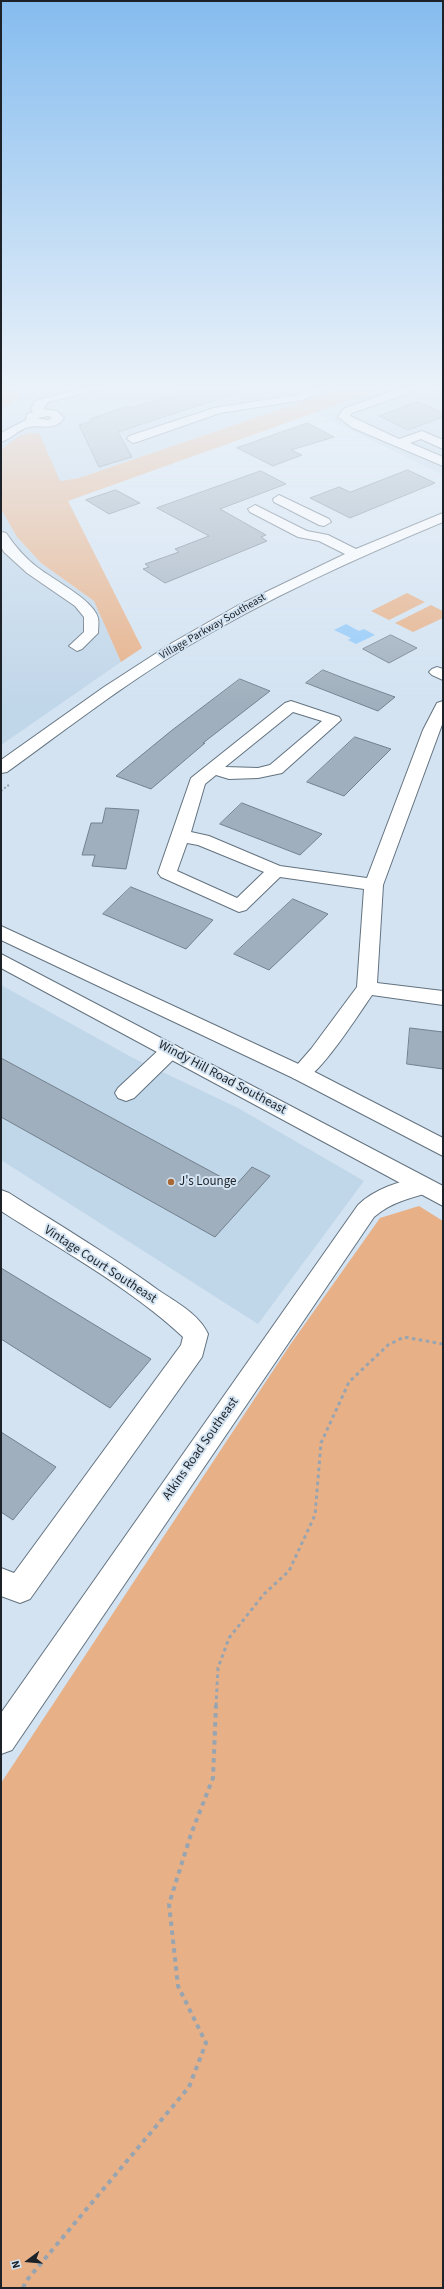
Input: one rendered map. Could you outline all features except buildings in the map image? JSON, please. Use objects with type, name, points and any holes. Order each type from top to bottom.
[{"type":"street","points":[[279,499],[324,522]]},
{"type":"street","points":[[255,509],[304,534],[312,542],[349,557]]},
{"type":"street","name":"Village Parkway Southeast","points":[[1,768],[107,692],[177,646],[242,609],[349,557],[443,516]]},
{"type":"street","points":[[1,536],[9,548],[32,570],[80,603],[91,617],[91,632],[78,646]]},
{"type":"street","points":[[214,768],[229,774],[258,773],[276,769],[333,720],[291,706],[214,768],[197,782],[181,836],[167,873],[239,906],[276,871]]},
{"type":"street","points":[[300,1073],[318,1054],[367,988],[374,885],[437,731],[443,706]]},
{"type":"street","points":[[181,836],[203,840],[276,871],[374,885]]},
{"type":"street","points":[[1,932],[300,1073],[443,1148]]},
{"type":"street","name":"Windy Hill Road Southeast","points":[[1,960],[170,1050],[433,1185],[443,1197]]},
{"type":"street","points":[[367,988],[443,998]]},
{"type":"street","points":[[126,1093],[170,1050]]},
{"type":"street","name":"Atkins Road Southeast","points":[[1,1739],[366,1211],[377,1201],[391,1194],[433,1185]]},
{"type":"street","name":"Vintage Court Southeast","points":[[1,1200],[128,1281],[177,1316],[196,1334],[193,1348],[10,1586]]},
{"type":"path","points":[[1,791],[14,782]]},
{"type":"path","points":[[23,2288],[27,2280],[189,2087],[206,2043],[178,1986],[169,1904],[191,1834],[213,1778],[218,1668],[229,1638],[264,1594],[289,1571],[314,1515],[321,1443],[349,1382],[388,1345],[404,1337],[443,1344]]},
{"type":"shaded area","points":[[1,492],[94,492],[68,501],[142,648],[121,662],[94,601],[41,563],[17,537],[1,509]]},
{"type":"shaded area","points":[[1,509],[17,537],[41,563],[94,601],[121,662],[1,745]]},
{"type":"shaded area","points":[[407,593],[425,602],[389,620],[371,611]]},
{"type":"shaded area","points":[[431,605],[443,611],[443,618],[413,632],[395,623]]},
{"type":"shaded area","points":[[1,985],[133,1058],[238,1108],[364,1181],[258,1324],[1,1160]]},
{"type":"shaded area","points":[[419,1206],[443,1221],[443,2288],[1,2288],[1,1783],[290,1345],[380,1218]]},
{"type":"water","points":[[346,624],[359,631],[364,629],[375,635],[356,644],[348,640],[351,638],[334,630]]},
{"type":"place","name":"J's Lounge","points":[[171,1182]]}]
